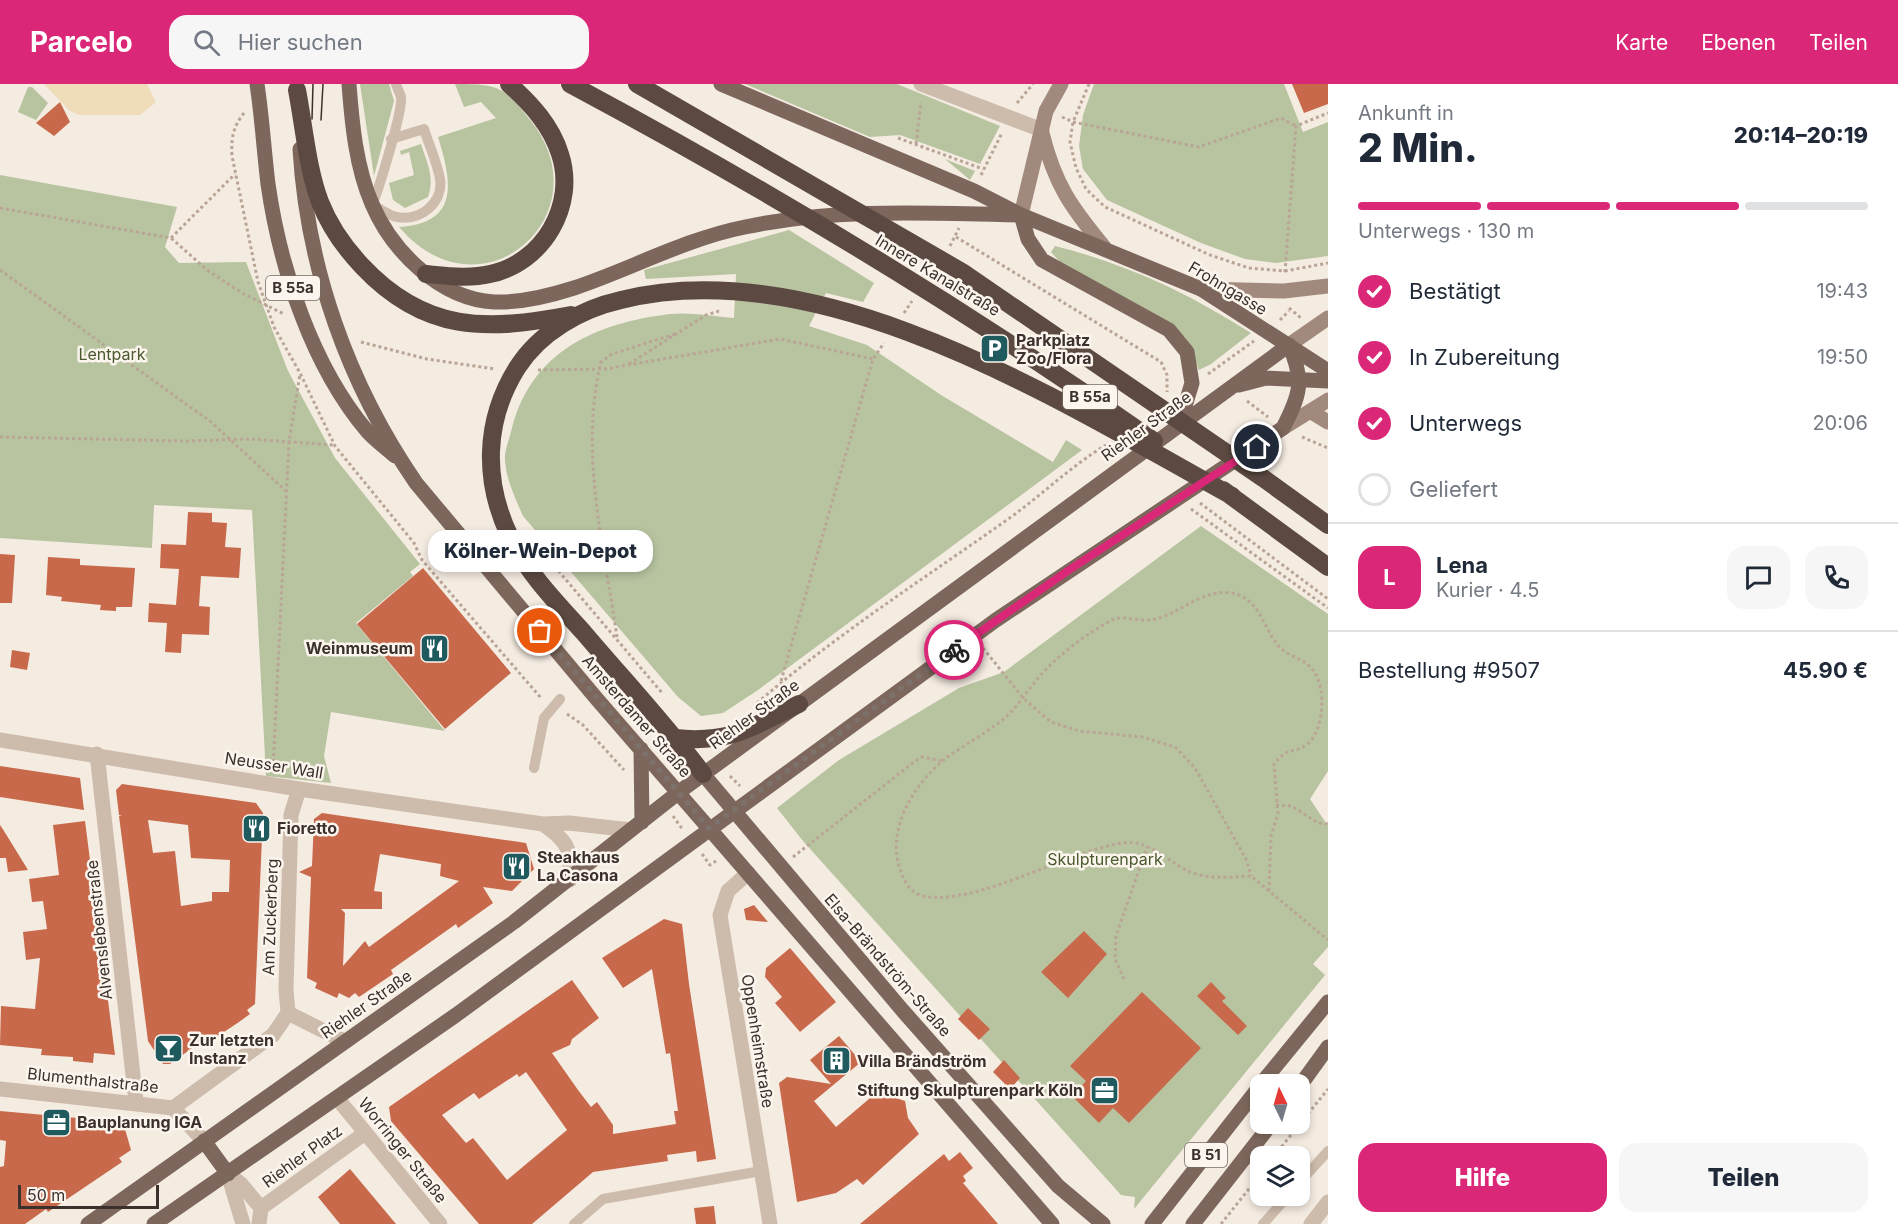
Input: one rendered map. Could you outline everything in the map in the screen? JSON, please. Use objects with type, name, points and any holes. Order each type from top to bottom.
[{"type":"highway","points":[[426,274],[468,277],[492,274],[514,265],[536,250],[553,229],[561,206],[563,189],[560,155],[550,132],[532,105],[509,84]]},
{"type":"highway","name":"Innere Kanalstraße","points":[[570,84],[670,138],[946,300],[1034,357],[1232,496],[1328,567]]},
{"type":"highway","name":"Innere Kanalstraße","points":[[637,84],[962,272],[1328,525]]},
{"type":"highway","points":[[297,87],[319,201],[349,252],[375,280],[401,302],[429,315],[458,322],[497,325],[579,313]]},
{"type":"highway","name":"B 55a","points":[[579,313],[646,293],[730,291],[826,306],[874,320],[979,363],[1068,405],[1232,496]]},
{"type":"highway","points":[[579,313],[550,334],[524,358],[505,387],[491,435],[492,484],[509,535],[546,591],[675,738],[703,774]]},
{"type":"highway","points":[[675,738],[705,741],[726,737],[799,704]]},
{"type":"main road","name":"B 55a","points":[[256,84],[272,206],[299,309],[321,359],[350,406],[368,432],[401,462]]},
{"type":"main road","points":[[349,84],[351,119],[364,182],[372,205],[408,258],[426,274],[459,294],[493,302],[518,300],[574,288],[656,255],[744,227],[870,214],[1021,215]]},
{"type":"main road","points":[[721,84],[974,190],[1021,215],[1028,239],[1042,260],[1169,330],[1187,352],[1192,383],[1180,422]]},
{"type":"main road","name":"Amsterdamer Straße","points":[[297,87],[302,176],[316,265],[344,351],[401,462],[468,548],[709,828]]},
{"type":"main road","name":"Frohngasse","points":[[1021,215],[1104,247],[1201,289],[1328,371]]},
{"type":"main road","points":[[154,1224],[456,1015],[751,797],[973,637],[1069,570],[1178,500],[1283,428],[1298,399],[1300,379],[1289,345]]},
{"type":"main road","name":"Riehler Straße","points":[[88,1224],[570,880],[703,774],[1180,422],[1289,345]]},
{"type":"main road","points":[[1230,387],[1266,378],[1328,381]]},
{"type":"main road","points":[[636,826],[642,791],[641,749]]},
{"type":"main road","name":"Elsa-Brändström-Straße","points":[[703,774],[892,998],[1050,1177],[1103,1224]]},
{"type":"main road","points":[[709,828],[1052,1224]]},
{"type":"main road","name":"B 51","points":[[1270,1074],[1328,1002]]},
{"type":"main road","points":[[1308,1074],[1328,1047]]},
{"type":"main road","name":"B 51","points":[[1152,1224],[1250,1099]]},
{"type":"main road","name":"B 51","points":[[1193,1224],[1263,1134]]},
{"type":"main road","points":[[204,1141],[228,1174]]},
{"type":"street","points":[[922,84],[1042,130]]},
{"type":"street","points":[[1021,215],[1049,105],[1061,84]]},
{"type":"street","points":[[1042,130],[1048,157],[1064,195],[1104,247]]},
{"type":"street","points":[[1201,289],[1284,291],[1328,286]]},
{"type":"street","name":"Riehler Straße","points":[[1289,345],[1328,318]]},
{"type":"street","points":[[1283,428],[1328,399]]},
{"type":"street","points":[[1310,411],[1328,422]]},
{"type":"street","name":"Neusser Wall","points":[[0,740],[97,754],[299,789],[543,824],[636,826]]},
{"type":"street","name":"Alvenslebenstraße","points":[[97,754],[136,1102]]},
{"type":"street","name":"Am Zuckerberg","points":[[288,1013],[286,989],[291,815],[299,789]]},
{"type":"street","points":[[543,824],[568,846],[571,853],[570,880]]},
{"type":"street","name":"Oppenheimstraße","points":[[748,873],[728,891],[720,915],[770,1224]]},
{"type":"street","points":[[173,1108],[273,1035],[288,1013],[344,1041]]},
{"type":"street","name":"Blumenthalstraße","points":[[0,1089],[136,1102],[173,1108],[204,1141]]},
{"type":"street","name":"Worringer Straße","points":[[337,1098],[440,1224]]},
{"type":"street","name":"Riehler Platz","points":[[261,1208],[365,1133]]},
{"type":"street","points":[[228,1174],[241,1184],[261,1208],[259,1224]]},
{"type":"street","points":[[228,1174],[243,1224]]},
{"type":"street","points":[[1311,1224],[1328,1202]]},
{"type":"lane","points":[[391,139],[424,129],[441,181],[440,192],[434,205],[426,212],[413,216],[395,217],[372,205],[384,174],[391,139],[402,98],[396,84]]},
{"type":"lane","points":[[534,768],[544,718],[557,702]]},
{"type":"lane","points":[[1310,1171],[1328,1151]]},
{"type":"lane","points":[[574,1224],[603,1199],[761,1171]]},
{"type":"lane","points":[[1263,1224],[1279,1206]]},
{"type":"path","points":[[916,144],[922,84]]},
{"type":"path","points":[[974,190],[1018,101],[1033,84]]},
{"type":"path","points":[[1089,84],[1073,122],[1071,142],[1076,168],[1086,189],[1105,207],[1210,255],[1249,268],[1285,271],[1328,263]]},
{"type":"path","points":[[171,238],[236,174],[231,141],[236,123],[245,111]]},
{"type":"path","points":[[1296,126],[1328,113]]},
{"type":"path","points":[[1073,122],[1200,147],[1281,118],[1296,126]]},
{"type":"path","points":[[1285,271],[1296,126]]},
{"type":"path","points":[[898,138],[984,170]]},
{"type":"path","points":[[0,208],[171,238],[207,270],[244,294],[292,318]]},
{"type":"path","points":[[966,214],[956,237],[1161,362],[1167,375],[1166,402]]},
{"type":"path","points":[[0,270],[211,422],[287,492]]},
{"type":"path","points":[[626,366],[706,315],[723,309]]},
{"type":"path","points":[[617,638],[595,469],[593,419],[596,382],[601,362],[612,354],[675,334]]},
{"type":"path","points":[[538,362],[530,371],[626,366],[780,339],[873,358],[780,682]]},
{"type":"path","points":[[878,340],[887,343]]},
{"type":"path","points":[[359,342],[427,359],[507,369]]},
{"type":"path","points":[[273,783],[289,442],[300,373]]},
{"type":"path","points":[[1283,428],[1328,448]]},
{"type":"path","points":[[0,437],[230,440],[335,446]]},
{"type":"path","points":[[754,706],[780,682],[900,593],[1013,515],[1084,458],[1114,440]]},
{"type":"path","points":[[1104,443],[1114,448]]},
{"type":"path","points":[[1178,500],[1328,608]]},
{"type":"path","points":[[1197,501],[1328,599]]},
{"type":"path","points":[[532,539],[668,699]]},
{"type":"path","points":[[422,560],[543,701],[557,702],[583,725],[615,758],[629,776],[632,788],[642,791]]},
{"type":"path","points":[[1251,876],[1218,877],[1194,874],[1148,847],[1126,842],[1086,852],[968,894],[945,898],[920,896],[908,887],[898,864],[896,854],[898,827],[908,803],[943,761],[1004,718],[1024,699],[1040,676],[1067,652],[1115,618],[1153,620],[1212,594],[1233,593],[1247,600],[1260,613],[1286,653],[1306,663],[1317,675],[1321,708],[1317,729],[1306,745],[1285,751],[1274,764],[1278,813],[1271,836],[1268,859],[1269,891]]},
{"type":"path","points":[[973,637],[1024,699],[1052,722],[1079,731],[1142,737],[1175,747],[1196,768],[1247,861],[1251,876],[1328,940]]},
{"type":"path","points":[[793,858],[914,762],[922,757],[943,761]]},
{"type":"path","points":[[718,763],[751,797]]},
{"type":"path","points":[[1276,805],[1292,806],[1318,823],[1328,824]]},
{"type":"path","points":[[1124,979],[1115,959],[1116,936],[1148,847]]},
{"type":"path","points":[[1282,1146],[1328,1089]]},
{"type":"path","points":[[1221,1224],[1250,1188]]},
{"type":"green space","points":[[360,84],[389,84],[394,101],[374,176]]},
{"type":"green space","points":[[455,84],[491,86],[514,100],[531,121],[550,156],[553,191],[543,221],[524,245],[496,260],[465,264],[431,254],[399,227],[419,224],[433,218],[442,209],[447,197],[448,184],[438,137],[496,118],[481,102],[464,107]]},
{"type":"green space","points":[[745,84],[897,84],[1000,126],[980,164],[900,135],[870,137]]},
{"type":"green space","points":[[1094,84],[1284,84],[1303,132],[1328,122],[1328,256],[1276,263],[1245,259],[1201,243],[1107,200],[1083,169],[1079,146],[1083,115]]},
{"type":"green space","points":[[28,87],[32,87],[48,103],[36,120],[18,112]]},
{"type":"green space","points":[[421,144],[429,170],[430,190],[428,197],[405,208],[393,200],[389,183],[414,175],[409,152],[401,155],[400,151]]},
{"type":"green space","points":[[945,159],[975,171],[970,180]]},
{"type":"green space","name":"Lentpark","points":[[0,175],[177,207],[165,247],[179,263],[246,262],[288,371],[335,458],[420,564],[410,572],[413,576],[356,623],[445,731],[331,712],[324,756],[331,783],[266,776],[252,510],[154,505],[152,548],[0,538]]},
{"type":"green space","points":[[789,230],[874,283],[863,302],[826,293],[809,326],[867,345],[941,395],[1053,462],[1066,440],[1082,450],[758,690],[723,713],[701,716],[678,697],[523,516],[508,478],[505,463],[506,452],[521,401],[551,360],[571,346],[593,334],[643,318],[678,314],[734,318],[736,274],[646,279],[644,270]]},
{"type":"green space","points":[[1055,246],[1082,253],[1156,281],[1204,305],[1251,333],[1211,364],[1199,370],[1186,339],[1174,325],[1060,262],[1051,252]]},
{"type":"green space","name":"Skulpturenpark","points":[[1201,526],[1328,614],[1328,771],[1310,799],[1328,826],[1328,947],[1313,964],[1325,975],[1134,1209],[1135,1197],[1121,1195],[803,841],[777,808],[839,760],[959,688],[1004,672]]},
{"type":"sand","points":[[44,84],[147,84],[156,102],[140,115],[79,115],[70,111]]},
{"type":"building","points":[[1292,84],[1328,84],[1328,104],[1304,113]]},
{"type":"building","points":[[60,102],[70,122],[54,136],[36,123]]},
{"type":"building","points":[[188,512],[212,513],[212,522],[227,523],[225,547],[241,548],[239,578],[201,576],[199,606],[210,607],[209,635],[182,634],[181,653],[165,652],[167,623],[148,622],[149,603],[176,605],[179,569],[160,568],[161,544],[186,545]]},
{"type":"building","points":[[0,554],[15,555],[12,603],[0,603]]},
{"type":"building","points":[[48,557],[80,559],[80,565],[135,568],[132,607],[116,607],[116,611],[100,610],[101,605],[61,601],[62,597],[46,595]]},
{"type":"building","name":"Weinmuseum","points":[[423,568],[511,673],[445,729],[357,624]]},
{"type":"building","points":[[12,650],[30,653],[27,670],[10,667]]},
{"type":"building","points":[[0,766],[80,778],[84,810],[0,797]]},
{"type":"building","points":[[122,784],[256,803],[263,813],[255,1004],[247,1010],[250,1014],[239,1022],[212,1040],[209,1036],[170,1064],[163,1064],[148,1041],[119,816],[122,816],[119,815],[116,790]],"holes":[[[148,820],[188,825],[191,858],[230,860],[229,892],[212,892],[212,901],[181,906],[175,851],[153,853]]]},
{"type":"building","points":[[322,813],[526,843],[534,869],[512,891],[483,887],[493,903],[458,928],[456,924],[391,970],[393,974],[359,997],[355,993],[349,998],[339,993],[337,998],[315,988],[317,983],[307,978],[311,877],[299,872],[312,866],[314,819]],"holes":[[[380,854],[441,864],[440,876],[459,881],[369,947],[365,941],[343,966],[345,913],[341,909],[382,909],[382,892],[374,891]]]},
{"type":"building","points":[[85,821],[115,1055],[94,1053],[93,1063],[73,1061],[73,1057],[41,1055],[42,1049],[0,1045],[1,1006],[35,1009],[40,958],[26,960],[23,932],[47,929],[43,901],[32,902],[29,879],[59,875],[53,825]]},
{"type":"building","points":[[0,825],[28,870],[8,872],[6,858],[0,858]]},
{"type":"building","points":[[754,905],[768,922],[746,920],[744,909]]},
{"type":"building","points":[[664,919],[682,924],[716,1159],[697,1162],[696,1151],[667,1155],[668,1161],[593,1172],[532,1224],[479,1224],[391,1121],[389,1107],[572,980],[599,1018],[572,1039],[570,1045],[552,1053],[578,1090],[591,1107],[597,1102],[613,1125],[613,1134],[676,1124],[674,1111],[678,1111],[670,1053],[666,1054],[652,969],[623,988],[602,958]],"holes":[[[526,1072],[567,1130],[507,1180],[473,1138],[466,1143],[442,1115],[474,1093],[479,1099],[517,1074],[519,1077]]]},
{"type":"building","points":[[1084,931],[1107,954],[1068,998],[1041,972]]},
{"type":"building","points":[[790,948],[836,1002],[800,1032],[775,1003],[782,997],[765,977],[766,968]]},
{"type":"building","points":[[1211,982],[1226,998],[1222,1001],[1247,1026],[1238,1035],[1197,996]]},
{"type":"building","points":[[1142,992],[1201,1048],[1129,1123],[1113,1108],[1099,1123],[1072,1096],[1086,1081],[1070,1066]]},
{"type":"building","points":[[968,1008],[990,1029],[979,1040],[958,1019]]},
{"type":"building","points":[[839,1036],[861,1062],[814,1101],[836,1127],[883,1087],[890,1096],[905,1101],[908,1118],[919,1134],[863,1185],[857,1179],[836,1193],[797,1202],[779,1083],[787,1077],[831,1084],[810,1060]]},
{"type":"building","points":[[1004,1060],[1020,1078],[1010,1089],[993,1072]]},
{"type":"building","points":[[0,1111],[123,1122],[131,1150],[119,1158],[122,1162],[48,1212],[46,1209],[25,1224],[0,1224],[0,1167],[4,1166],[6,1141],[0,1140]]},
{"type":"building","points":[[960,1152],[973,1168],[963,1176],[966,1181],[963,1183],[998,1224],[860,1224],[944,1154],[949,1161]]},
{"type":"building","points":[[350,1169],[396,1224],[340,1224],[318,1197]]},
{"type":"building","points":[[714,1206],[716,1224],[696,1224],[694,1208]]},
{"type":"tram line","points":[[312,119],[313,84]]},
{"type":"tram line","points":[[321,120],[323,84]]},
{"type":"way so far","points":[[540,631],[709,828],[954,650]]},
{"type":"place","name":"Parkplatz Zoo/Flora","points":[[995,349]]},
{"type":"place","name":"Kölner-Wein-Depot","points":[[540,631]]},
{"type":"place","name":"Weinmuseum","points":[[434,648]]},
{"type":"place","name":"Fioretto","points":[[256,828]]},
{"type":"place","name":"Steakhaus La Casona","points":[[516,866]]},
{"type":"place","name":"Zur letzten Instanz","points":[[168,1049]]},
{"type":"place","name":"Villa Brändström","points":[[836,1061]]},
{"type":"place","name":"Stiftung Skulpturenpark Köln","points":[[1104,1090]]},
{"type":"place","name":"Bauplanung IGA","points":[[56,1122]]},
{"type":"route","points":[[954,650],[1069,570],[1257,447]]}]
